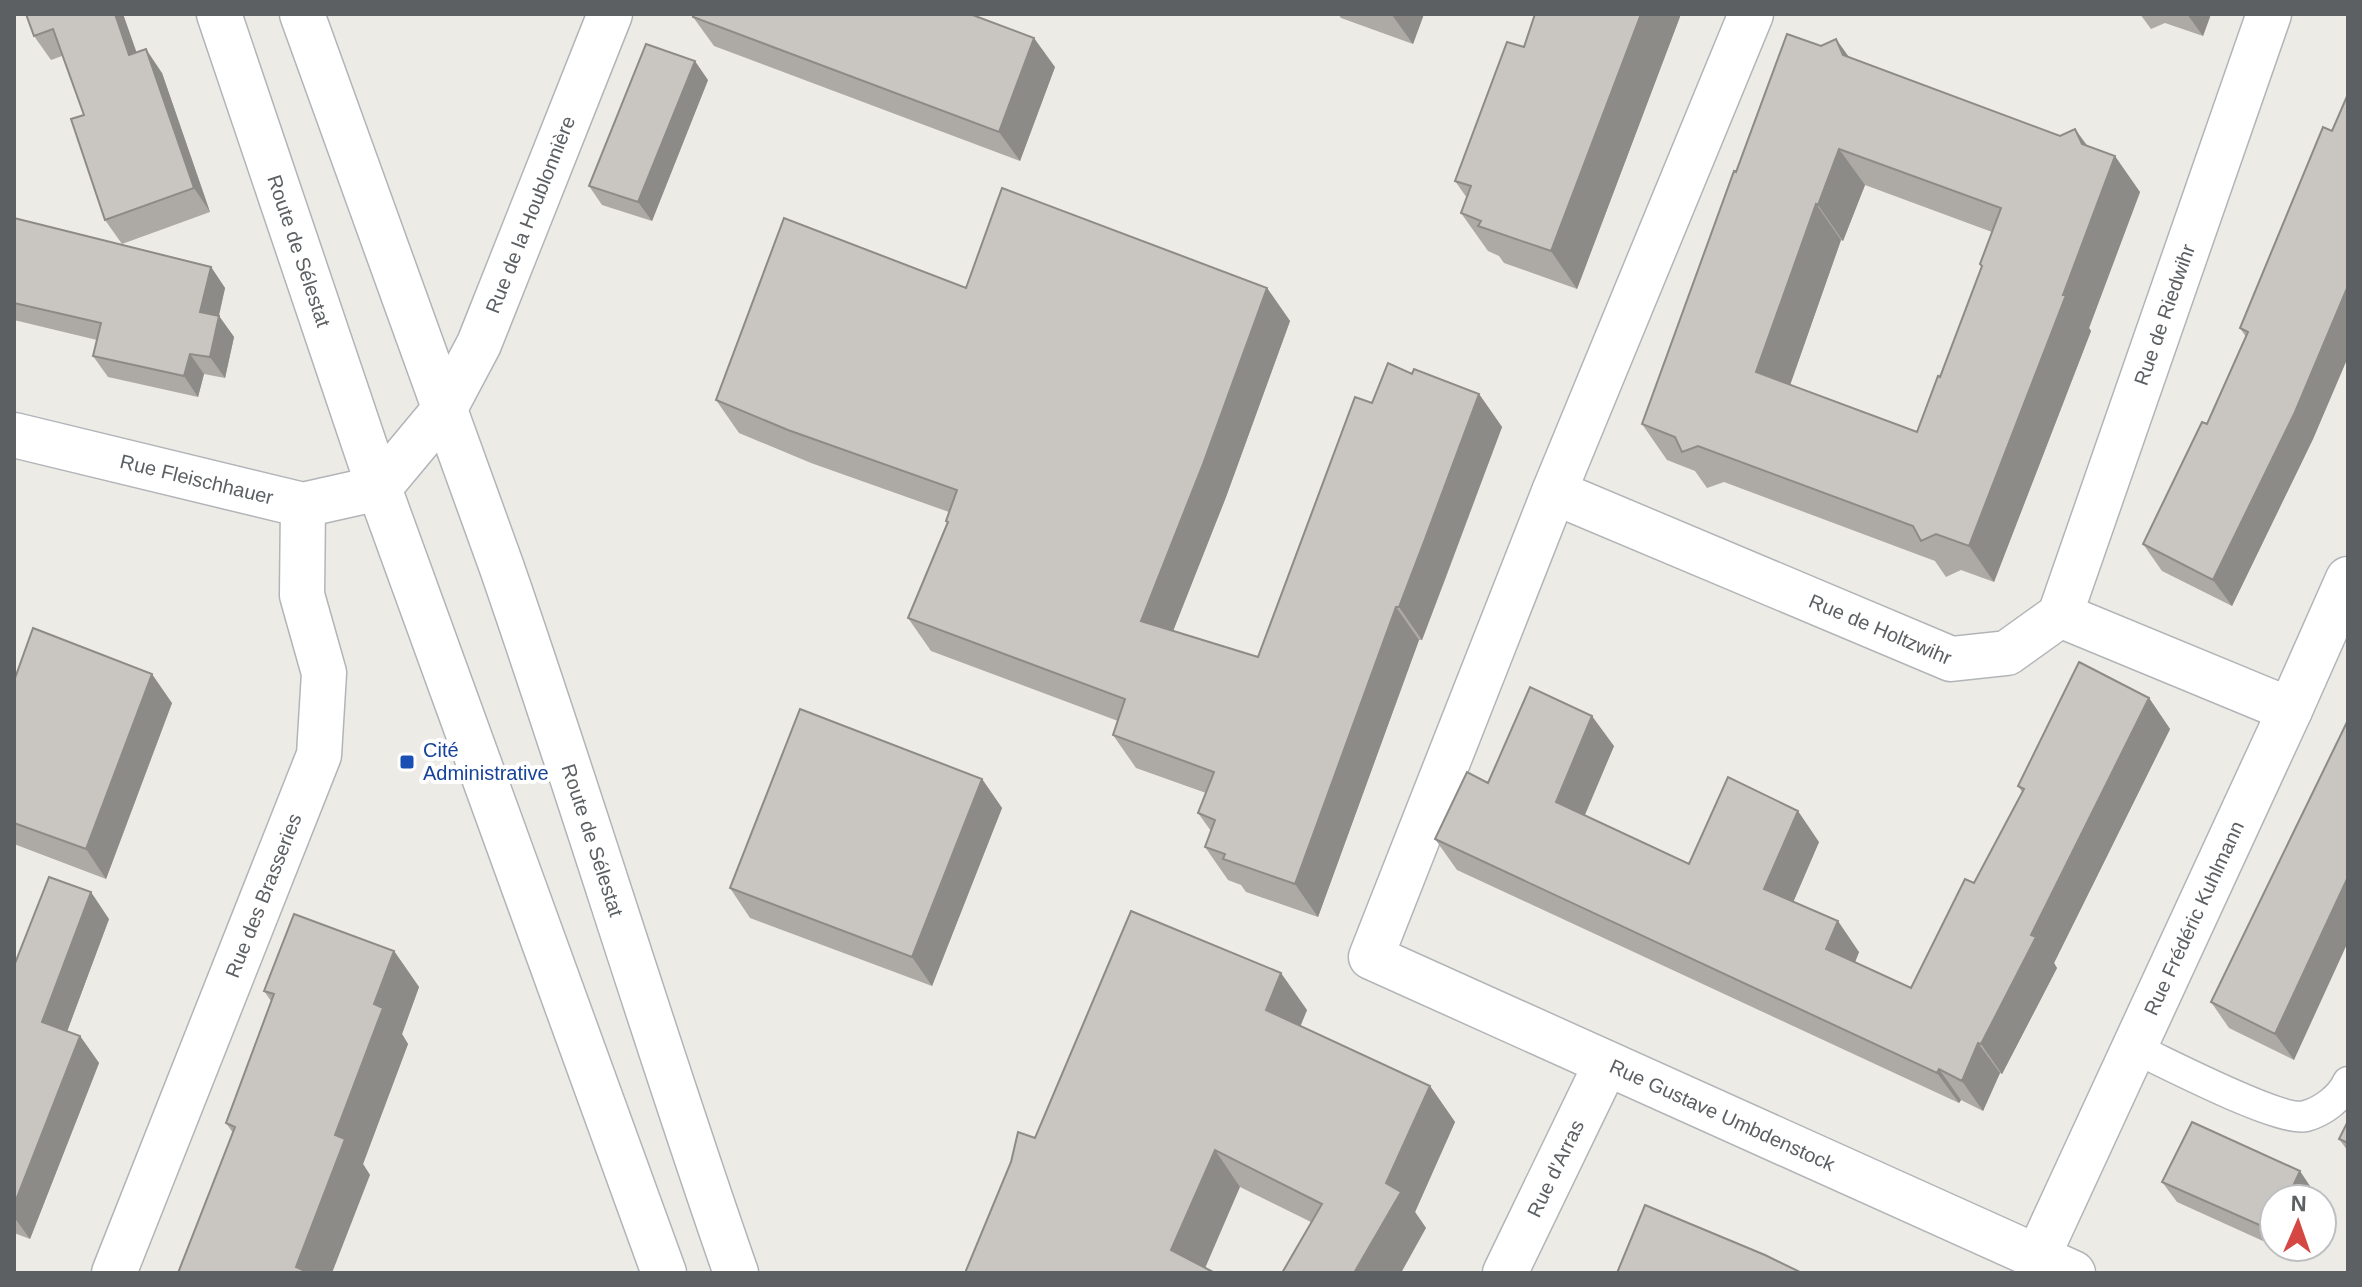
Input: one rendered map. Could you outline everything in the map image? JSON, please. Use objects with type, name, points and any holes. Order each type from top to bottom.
[{"type":"street","name":"Route de Sélestat","points":[[219,14],[379,488],[664,1273]]},
{"type":"street","name":"Route de Sélestat","points":[[302,14],[506,581],[619,916],[678,1107],[736,1273]]},
{"type":"street","name":"Rue de la Houblonnière","points":[[444,410],[479,344],[610,14]]},
{"type":"street","points":[[1554,492],[1751,14]]},
{"type":"street","name":"Rue de Riedwihr","points":[[2060,615],[2269,14]]},
{"type":"street","points":[[379,488],[444,410]]},
{"type":"street","name":"Rue Fleischhauer","points":[[14,435],[303,505],[379,488]]},
{"type":"street","name":"Rue de Holtzwihr","points":[[1554,492],[1951,659],[2007,653],[2060,615]]},
{"type":"street","name":"Rue Gustave Umbdenstock","points":[[1554,492],[1371,957],[2055,1264]]},
{"type":"street","name":"Rue des Brasseries","points":[[114,1273],[319,755],[324,673],[302,595],[303,505]]},
{"type":"street","name":"Rue Frédéric Kuhlmann","points":[[2055,1264],[2134,1048],[2348,579]]},
{"type":"street","points":[[2060,615],[2290,710]]},
{"type":"street","name":"Rue d'Arras","points":[[1505,1273],[1606,1064]]},
{"type":"lane","points":[[2134,1048],[2278,1113],[2305,1116],[2341,1096],[2348,1082]]},
{"type":"building","points":[[26,14],[115,14],[129,55],[146,49],[194,188],[105,220],[71,119],[84,115],[53,29],[34,36]]},
{"type":"building","points":[[694,14],[970,14],[1034,38],[999,132],[693,17]]},
{"type":"building","points":[[1535,14],[1641,14],[1551,251],[1478,226],[1481,221],[1461,213],[1471,186],[1455,181],[1507,42],[1524,47]]},
{"type":"building","points":[[1787,34],[1821,46],[1836,39],[1843,55],[2060,136],[2075,129],[2082,144],[2115,156],[2063,295],[2066,295],[1969,546],[1936,534],[1921,541],[1913,526],[1698,446],[1682,452],[1675,437],[1642,424]],"holes":[[[1839,149],[2001,208],[1980,264],[1982,266],[1917,432],[1756,372]]]},
{"type":"building","points":[[646,44],[695,61],[638,202],[589,186]]},
{"type":"building","points":[[2348,94],[2348,286],[2295,412],[2213,580],[2143,544],[2202,422],[2207,424],[2248,332],[2240,328],[2323,127],[2332,131]]},
{"type":"building","points":[[1002,188],[1267,288],[1203,464],[1141,621],[1258,657],[1355,397],[1372,403],[1388,363],[1412,374],[1414,369],[1479,394],[1399,607],[1396,607],[1295,884],[1223,859],[1225,854],[1205,847],[1215,820],[1198,813],[1214,772],[1113,735],[1125,699],[908,618],[948,522],[957,490],[788,430],[716,400],[784,218],[966,288]]},
{"type":"building","points":[[14,218],[211,267],[200,312],[219,316],[210,357],[190,354],[184,376],[93,356],[101,323],[14,303]]},
{"type":"building","points":[[33,628],[152,674],[86,849],[14,823],[14,681]]},
{"type":"building","points":[[2079,662],[2149,698],[2031,935],[2036,937],[1981,1044],[1978,1043],[1962,1081],[1939,1069],[1937,1073],[1435,839],[1467,772],[1488,783],[1530,687],[1592,716],[1556,802],[1689,864],[1728,777],[1798,811],[1764,889],[1838,921],[1826,949],[1911,988],[1965,879],[1974,883],[2024,789],[2018,786]]},
{"type":"building","points":[[800,709],[982,779],[912,957],[730,888]]},
{"type":"building","points":[[2348,720],[2348,877],[2275,1034],[2211,1002]]},
{"type":"building","points":[[49,877],[91,892],[42,1022],[80,1036],[14,1205],[14,966]]},
{"type":"building","points":[[1131,911],[1281,973],[1266,1010],[1430,1086],[1386,1183],[1401,1192],[1354,1273],[1282,1273],[1322,1204],[1215,1150],[1171,1250],[1215,1273],[965,1273],[1011,1162],[1018,1132],[1035,1138]]},
{"type":"building","points":[[294,914],[394,951],[374,1004],[383,1008],[335,1135],[345,1139],[296,1267],[305,1271],[178,1273],[235,1127],[226,1123],[274,994],[264,991]]},
{"type":"building","points":[[2348,1121],[2348,1143],[2339,1139]]},
{"type":"building","points":[[2192,1122],[2300,1171],[2294,1183],[2258,1183],[2258,1224],[2162,1182]]},
{"type":"building","points":[[1645,1205],[1765,1255],[1802,1273],[1617,1273]]},
{"type":"place","name":"Cité Administrative","points":[[407,762]]}]
